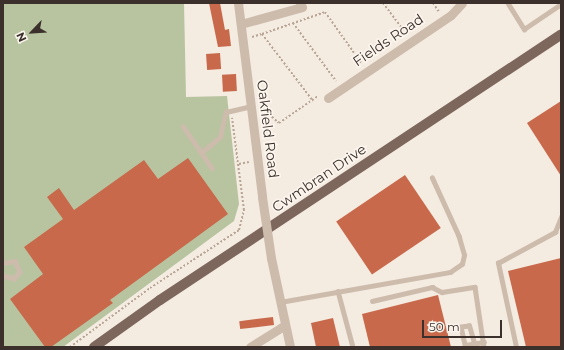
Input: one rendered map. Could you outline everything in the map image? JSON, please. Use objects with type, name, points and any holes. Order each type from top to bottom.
[{"type":"main road","name":"Cwmbran Drive","points":[[94,347],[160,300],[561,34]]},
{"type":"street","name":"Oakfield Road","points":[[238,3],[262,197],[278,302],[290,347]]},
{"type":"street","points":[[241,24],[302,7],[300,3]]},
{"type":"street","name":"Fields Road","points":[[328,98],[411,41],[461,4]]},
{"type":"street","points":[[250,347],[284,326]]},
{"type":"lane","points":[[508,3],[524,29],[561,4]]},
{"type":"lane","points":[[201,153],[220,137],[224,114],[231,109],[251,106]]},
{"type":"lane","points":[[183,126],[212,168]]},
{"type":"lane","points":[[278,302],[450,272],[462,264],[464,255],[459,237],[432,178]]},
{"type":"lane","points":[[516,347],[498,263],[555,232],[561,217]]},
{"type":"lane","points":[[3,264],[15,261],[20,272],[14,279],[3,276]]},
{"type":"lane","points":[[372,301],[432,287],[442,292],[475,287],[484,344],[474,343]]},
{"type":"lane","points":[[338,291],[353,347]]},
{"type":"path","points":[[384,3],[411,41]]},
{"type":"path","points":[[243,39],[325,12],[367,72]]},
{"type":"path","points":[[293,23],[342,89]]},
{"type":"path","points":[[262,34],[313,100]]},
{"type":"path","points":[[251,106],[264,106],[280,123],[324,92],[328,98]]},
{"type":"path","points":[[70,347],[150,288],[239,230],[244,210],[231,109]]},
{"type":"green space","points":[[3,3],[184,3],[186,97],[227,96],[239,204],[234,221],[63,347],[3,347]]},
{"type":"building","points":[[209,3],[220,3],[225,30],[229,29],[231,46],[218,47]]},
{"type":"building","points":[[220,53],[221,69],[207,70],[206,54]]},
{"type":"building","points":[[236,74],[237,91],[223,92],[222,75]]},
{"type":"building","points":[[561,101],[561,176],[527,123]]},
{"type":"building","points":[[188,158],[228,214],[110,300],[113,303],[51,347],[45,347],[10,299],[43,274],[24,247],[63,219],[47,197],[59,188],[74,210],[144,160],[158,179]]},
{"type":"building","points":[[405,175],[441,228],[372,274],[336,221]]},
{"type":"building","points":[[561,258],[561,347],[526,347],[508,271]]},
{"type":"building","points":[[438,295],[451,347],[370,347],[362,314]]},
{"type":"building","points":[[273,317],[274,325],[240,329],[239,321]]},
{"type":"building","points":[[333,318],[340,347],[316,347],[311,323]]}]
